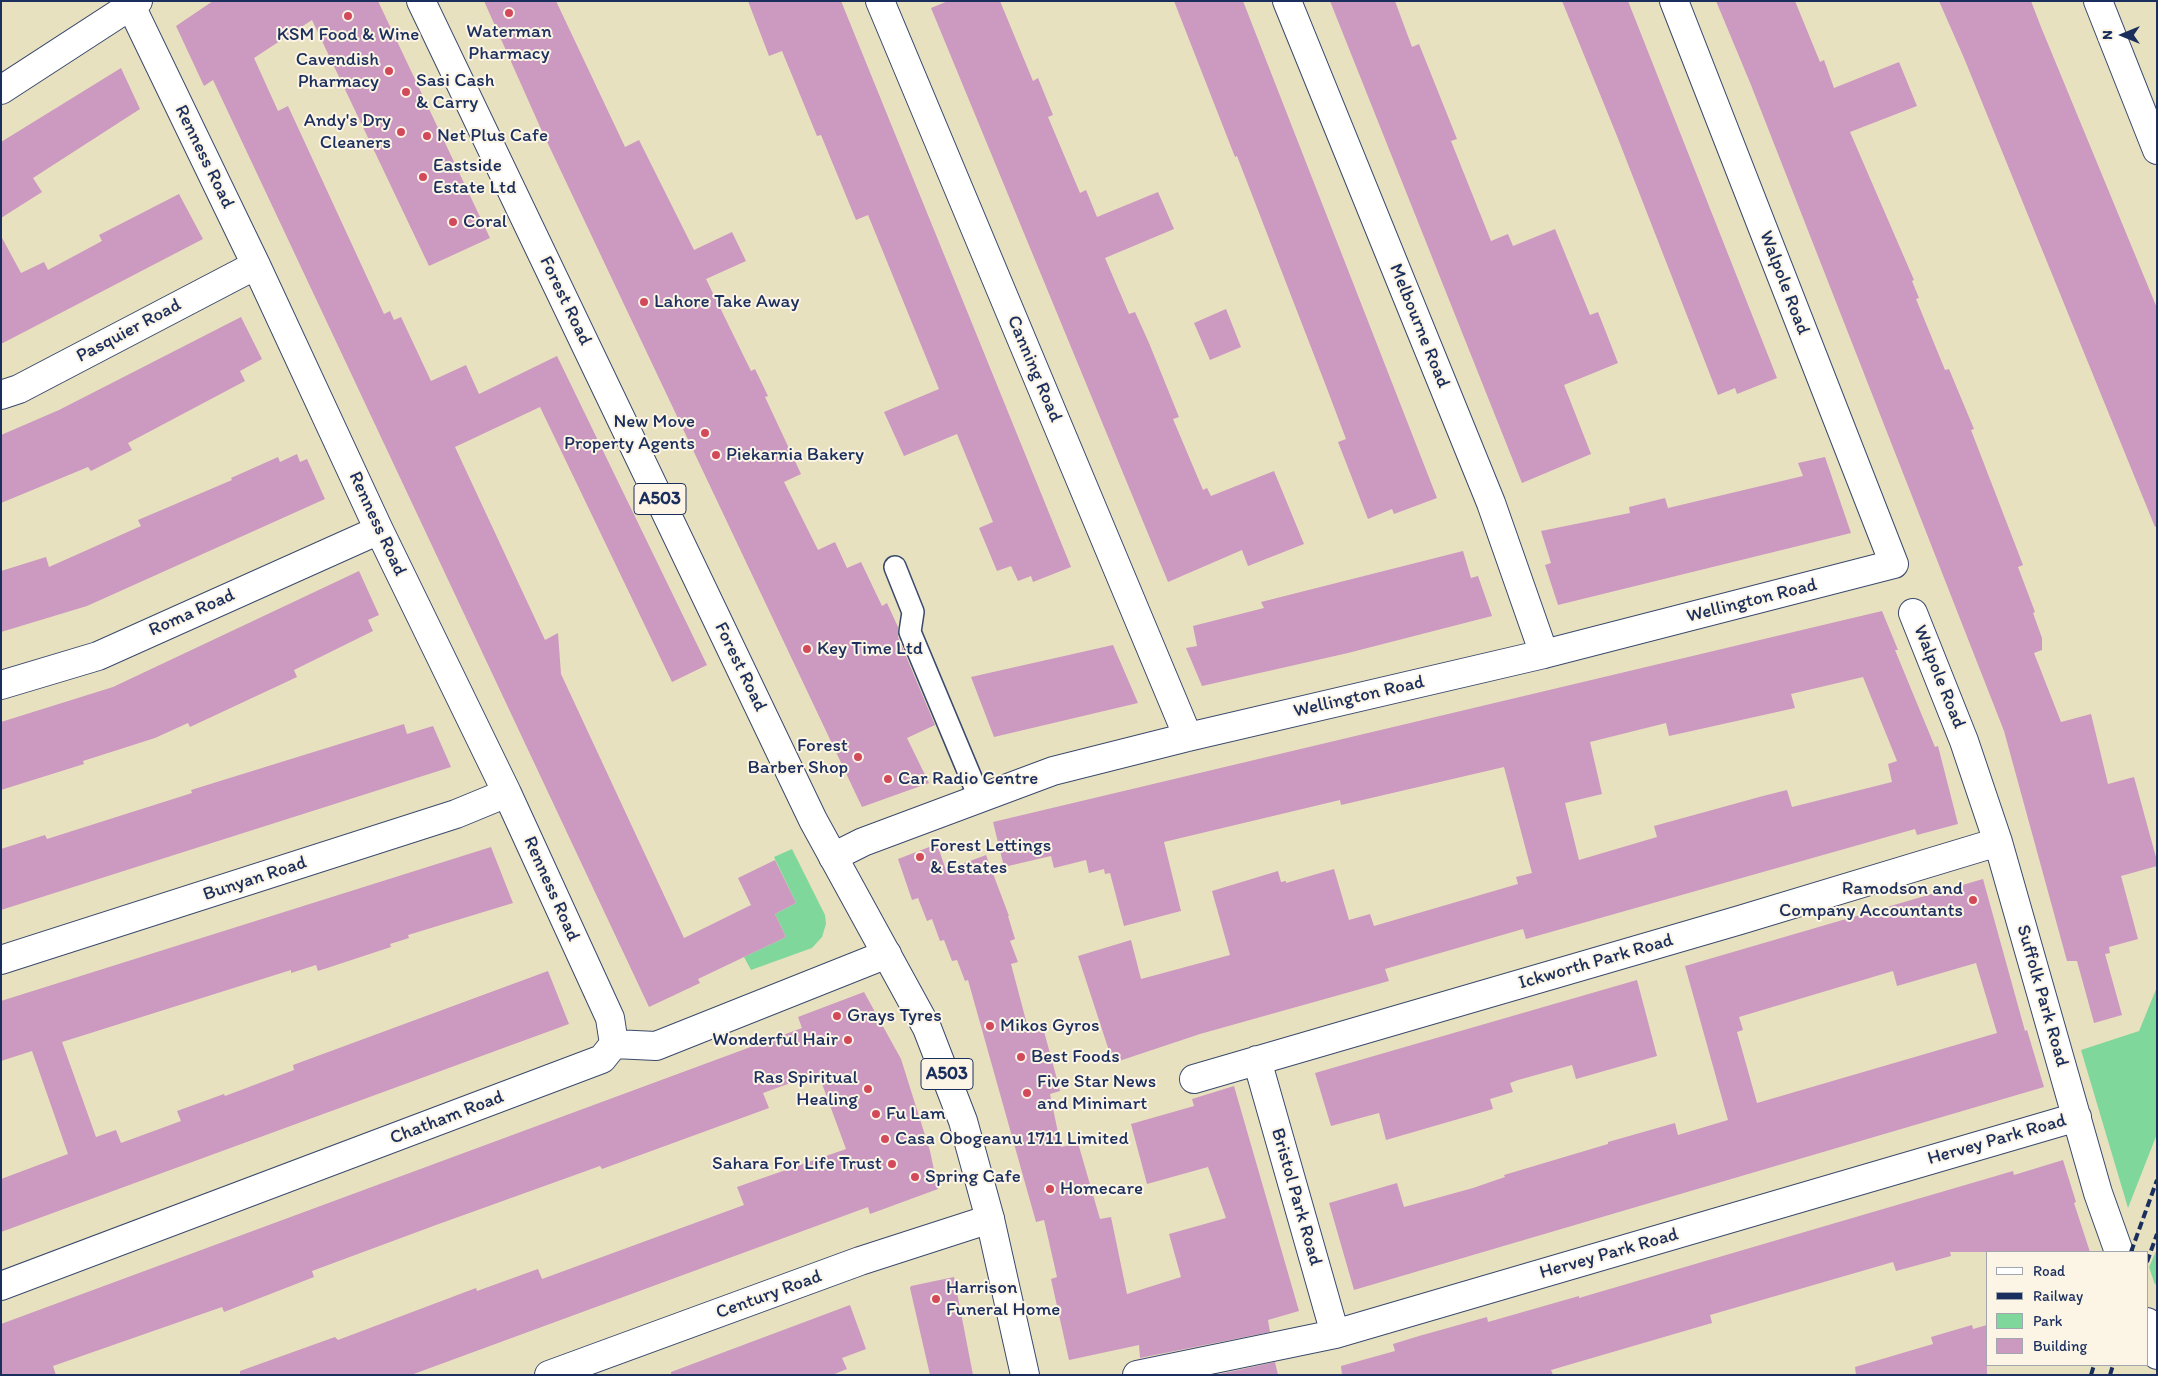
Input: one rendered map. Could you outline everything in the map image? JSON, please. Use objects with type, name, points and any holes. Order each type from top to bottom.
[{"type":"street","name":"Forest Road","points":[[421,1],[809,811],[927,1028],[964,1121],[990,1219],[1025,1375]]},
{"type":"street","name":"Canning Road","points":[[880,1],[1188,737]]},
{"type":"street","name":"Melbourne Road","points":[[1287,1],[1491,503],[1544,654]]},
{"type":"street","name":"Walpole Road","points":[[1674,1],[1894,564]]},
{"type":"street","points":[[2098,1],[2157,150]]},
{"type":"street","points":[[1,90],[135,3]]},
{"type":"street","name":"Renness Road","points":[[135,3],[379,530],[507,793],[610,1018],[614,1044]]},
{"type":"street","name":"Pasquier Road","points":[[1,395],[18,389],[256,265]]},
{"type":"street","name":"Roma Road","points":[[1,685],[98,656],[379,530]]},
{"type":"street","name":"Wellington Road","points":[[833,857],[851,847],[1052,771],[1188,737],[1544,654],[1894,564]]},
{"type":"street","name":"Walpole Road","points":[[1913,613],[1964,741]]},
{"type":"street","name":"Suffolk Park Road","points":[[1964,741],[1998,842],[2098,1193],[2119,1251]]},
{"type":"street","name":"Bunyan Road","points":[[1,960],[456,814],[507,793]]},
{"type":"street","name":"Ickworth Park Road","points":[[1194,1078],[1721,925],[1998,842]]},
{"type":"street","points":[[614,1044],[656,1046],[887,954]]},
{"type":"street","name":"Chatham Road","points":[[1,1286],[602,1059],[614,1044]]},
{"type":"street","name":"Bristol Park Road","points":[[1257,1060],[1335,1334]]},
{"type":"street","name":"Hervey Park Road","points":[[1137,1375],[1335,1334],[2077,1117]]},
{"type":"street","name":"Century Road","points":[[549,1375],[860,1261],[990,1219]]},
{"type":"street","points":[[2148,1325],[2157,1355]]},
{"type":"lane","points":[[895,567],[913,612],[910,632],[979,797]]},
{"type":"green space","points":[[792,849],[825,915],[826,924],[822,937],[812,948],[751,970],[744,957],[786,937],[775,914],[796,903],[774,857]]},
{"type":"green space","points":[[2157,987],[2157,1134],[2128,1208],[2081,1050],[2139,1031]]},
{"type":"green space","points":[[2157,1249],[2157,1281],[2155,1285],[2149,1267]]},
{"type":"building","points":[[213,1],[378,1],[490,238],[429,266],[312,20],[254,58],[278,111],[288,106],[384,314],[390,311],[394,320],[401,317],[431,381],[466,365],[479,394],[557,356],[707,665],[672,682],[540,407],[455,447],[545,640],[558,633],[561,674],[684,938],[751,905],[738,878],[775,860],[796,903],[775,914],[786,937],[698,979],[700,983],[649,1007],[213,80],[204,86],[176,26]]},
{"type":"building","points":[[484,1],[556,1],[625,147],[639,140],[694,250],[732,232],[746,261],[706,279],[751,371],[755,369],[768,396],[765,397],[801,474],[784,482],[818,550],[835,542],[847,568],[861,562],[882,606],[887,603],[898,627],[898,637],[935,725],[907,738],[929,783],[862,807],[541,129]]},
{"type":"building","points":[[748,1],[841,1],[1071,567],[1033,582],[1031,576],[1018,581],[1011,566],[997,571],[979,528],[993,522],[957,434],[904,456],[884,412],[939,389],[868,215],[856,220],[821,135],[817,136],[782,51],[769,56]]},
{"type":"building","points":[[948,1],[1000,1],[1033,81],[1038,78],[1053,115],[1048,117],[1080,193],[1086,190],[1097,217],[1158,192],[1174,229],[1105,258],[1129,314],[1135,312],[1149,343],[1179,417],[1173,419],[1203,490],[1207,488],[1211,496],[1274,471],[1304,544],[1248,566],[1242,550],[1168,582],[931,8]]},
{"type":"building","points":[[1174,1],[1243,1],[1437,498],[1394,514],[1392,509],[1368,519],[1338,442],[1346,439],[1237,156],[1235,157]]},
{"type":"building","points":[[1330,1],[1395,1],[1412,47],[1419,44],[1457,139],[1451,141],[1491,241],[1508,234],[1513,246],[1555,229],[1590,315],[1598,312],[1618,363],[1564,385],[1591,454],[1522,483]]},
{"type":"building","points":[[1562,1],[1628,1],[1777,378],[1737,394],[1735,388],[1718,395]]},
{"type":"building","points":[[1716,1],[1795,1],[1820,62],[1824,60],[1834,88],[1899,62],[1917,106],[1850,132],[1914,280],[1912,281],[1919,298],[1916,299],[1945,370],[1949,369],[1974,429],[1971,430],[2023,565],[2018,567],[2035,612],[2033,613],[2042,638],[2042,650],[2034,653],[2061,722],[2091,714],[2108,784],[2134,777],[2157,866],[2121,876],[2138,939],[2109,947],[2110,953],[2105,954],[2122,1015],[2094,1023],[2077,961],[2067,961],[2004,731],[1751,85]]},
{"type":"building","points":[[1939,1],[2031,1],[2157,308],[2157,526],[2155,527],[1964,58]]},
{"type":"building","points":[[121,68],[140,109],[33,178],[42,192],[1,218],[1,142]]},
{"type":"building","points":[[179,194],[203,239],[1,344],[1,236],[21,273],[44,262],[48,270],[102,241],[99,235]]},
{"type":"building","points":[[1226,309],[1241,347],[1210,360],[1194,323]]},
{"type":"building","points":[[241,317],[262,359],[240,371],[245,381],[128,443],[132,450],[91,471],[88,467],[1,503],[1,435],[59,410]]},
{"type":"building","points":[[297,454],[300,462],[307,459],[325,499],[87,606],[1,632],[1,571],[46,557],[49,567],[141,526],[138,520],[232,480],[231,478],[278,457],[280,462]]},
{"type":"building","points":[[1825,457],[1851,533],[1558,605],[1545,565],[1551,563],[1541,531],[1630,513],[1629,507],[1665,498],[1668,508],[1803,476],[1798,463]]},
{"type":"building","points":[[1463,551],[1471,578],[1478,576],[1492,616],[1348,653],[1202,686],[1186,648],[1197,646],[1193,626],[1264,608],[1261,602]]},
{"type":"building","points":[[359,571],[379,615],[368,620],[373,631],[294,670],[297,677],[190,727],[188,723],[155,738],[83,761],[84,764],[1,790],[1,722],[113,687]]},
{"type":"building","points":[[1882,611],[1898,650],[1895,650],[1935,747],[1938,746],[1958,824],[1917,835],[1915,829],[1526,939],[1523,929],[1385,969],[1389,981],[1200,1034],[1113,1063],[1078,956],[1131,940],[1141,979],[1230,955],[1212,891],[1278,871],[1281,882],[1286,881],[1286,883],[1334,869],[1349,920],[1370,914],[1374,926],[1518,884],[1516,877],[1532,873],[1504,767],[1341,805],[1340,800],[1164,842],[1181,911],[1124,926],[1110,873],[1105,874],[1104,869],[1089,873],[1086,860],[1054,868],[1051,856],[1004,867],[993,822]],"holes":[[[1863,677],[1897,761],[1888,764],[1892,782],[1792,807],[1787,790],[1654,826],[1657,837],[1579,860],[1565,803],[1602,794],[1590,742],[1666,723],[1669,736],[1795,708],[1791,694]]]},
{"type":"building","points":[[1113,645],[1138,703],[994,737],[971,677]]},
{"type":"building","points":[[404,724],[407,734],[433,726],[451,767],[1,910],[1,849],[45,835],[47,839],[192,793],[191,790]]},
{"type":"building","points":[[937,844],[946,870],[986,855],[1009,916],[1015,939],[1010,941],[1018,962],[1011,964],[1028,1028],[1042,1024],[1060,1091],[1050,1094],[1061,1147],[1078,1143],[1100,1219],[1111,1217],[1127,1294],[1181,1277],[1169,1234],[1226,1218],[1208,1167],[1147,1184],[1131,1124],[1194,1106],[1192,1099],[1234,1086],[1299,1311],[1268,1320],[1270,1332],[1140,1358],[1139,1345],[1069,1360],[1051,1279],[1057,1277],[1044,1220],[1036,1222],[968,980],[965,981],[957,960],[952,961],[944,940],[940,941],[932,919],[927,921],[918,898],[912,900],[898,859]]},
{"type":"building","points":[[491,847],[513,903],[408,935],[409,938],[390,944],[391,947],[318,971],[316,965],[291,973],[291,970],[62,1042],[96,1137],[116,1130],[121,1143],[181,1121],[177,1111],[224,1094],[225,1096],[294,1070],[293,1065],[548,971],[569,1024],[1,1232],[1,1179],[68,1154],[32,1051],[1,1061],[1,1001]]},
{"type":"building","points":[[1983,879],[2025,1031],[2027,1030],[2044,1087],[1354,1290],[1329,1203],[1397,1183],[1404,1207],[1473,1188],[1505,1177],[1504,1175],[1675,1123],[1678,1135],[1728,1120],[1685,966]],"holes":[[[1976,963],[1997,1033],[1757,1103],[1737,1032],[1743,1030],[1739,1017],[1893,971],[1897,986]]]},
{"type":"building","points":[[1637,980],[1657,1056],[1576,1079],[1572,1065],[1518,1080],[1510,1083],[1513,1092],[1490,1099],[1493,1109],[1386,1140],[1379,1113],[1331,1126],[1315,1073]]},
{"type":"building","points":[[864,992],[901,1059],[930,1151],[938,1189],[870,1214],[868,1207],[411,1375],[240,1375],[240,1371],[335,1337],[338,1340],[476,1288],[477,1291],[538,1269],[542,1279],[744,1205],[737,1187],[846,1149],[818,1073],[763,1093],[769,1108],[602,1169],[600,1166],[312,1271],[314,1277],[224,1312],[222,1307],[53,1366],[56,1375],[1,1375],[1,1324],[802,1028],[798,1017]]},
{"type":"building","points":[[2063,1160],[2076,1202],[2074,1203],[2090,1251],[1950,1252],[1951,1256],[1896,1271],[1893,1262],[1710,1315],[1712,1323],[1551,1370],[1553,1375],[1342,1375],[1341,1366],[1395,1351],[1393,1344],[1419,1336],[1487,1317],[1488,1322],[1579,1296],[1579,1298],[2013,1171],[2014,1175]]},
{"type":"building","points":[[954,1277],[973,1375],[930,1375],[910,1288],[911,1286]]},
{"type":"building","points":[[850,1305],[866,1349],[842,1358],[847,1369],[832,1375],[671,1375],[671,1372]]},
{"type":"building","points":[[1972,1325],[1973,1329],[1986,1325],[1987,1375],[1856,1375],[1855,1367],[1933,1344],[1931,1337]]},
{"type":"building","points":[[1275,1362],[1278,1375],[1215,1375]]},
{"type":"railway","points":[[2131,1251],[2157,1180]]},
{"type":"railway","points":[[2148,1259],[2157,1234]]},
{"type":"railway","points":[[2091,1375],[2094,1366]]},
{"type":"railway","points":[[2110,1375],[2113,1366]]},
{"type":"place","name":"Waterman Pharmacy","points":[[509,13]]},
{"type":"place","name":"KSM Food & Wine","points":[[348,16]]},
{"type":"place","name":"Cavendish Pharmacy","points":[[389,71]]},
{"type":"place","name":"Sasi Cash & Carry","points":[[406,92]]},
{"type":"place","name":"Andy's Dry Cleaners","points":[[401,132]]},
{"type":"place","name":"Net Plus Cafe","points":[[427,136]]},
{"type":"place","name":"Eastside Estate Ltd","points":[[423,177]]},
{"type":"place","name":"Coral","points":[[453,222]]},
{"type":"place","name":"Lahore Take Away","points":[[644,302]]},
{"type":"place","name":"New Move Property Agents","points":[[705,433]]},
{"type":"place","name":"Piekarnia Bakery","points":[[716,455]]},
{"type":"place","name":"Key Time Ltd","points":[[807,649]]},
{"type":"place","name":"Forest Barber Shop","points":[[858,757]]},
{"type":"place","name":"Car Radio Centre","points":[[888,779]]},
{"type":"place","name":"Forest Lettings & Estates","points":[[920,857]]},
{"type":"place","name":"Ramodson and Company Accountants","points":[[1973,900]]},
{"type":"place","name":"Grays Tyres","points":[[837,1016]]},
{"type":"place","name":"Mikos Gyros","points":[[990,1026]]},
{"type":"place","name":"Wonderful Hair","points":[[848,1040]]},
{"type":"place","name":"Best Foods","points":[[1021,1057]]},
{"type":"place","name":"Ras Spiritual Healing","points":[[868,1089]]},
{"type":"place","name":"Five Star News and Minimart","points":[[1027,1093]]},
{"type":"place","name":"Fu Lam","points":[[876,1114]]},
{"type":"place","name":"Casa Obogeanu 1711 Limited","points":[[885,1139]]},
{"type":"place","name":"Sahara For Life Trust","points":[[892,1164]]},
{"type":"place","name":"Spring Cafe","points":[[915,1177]]},
{"type":"place","name":"Homecare","points":[[1050,1189]]},
{"type":"place","name":"Harrison Funeral Home","points":[[936,1299]]}]
